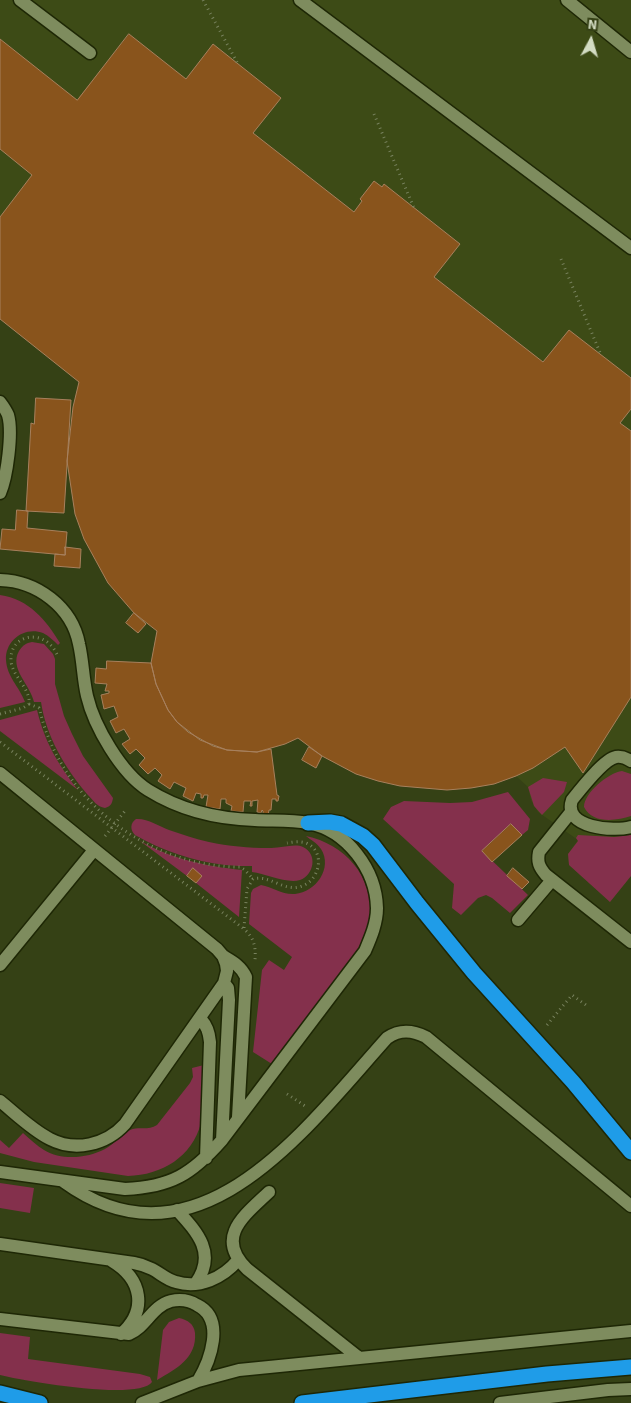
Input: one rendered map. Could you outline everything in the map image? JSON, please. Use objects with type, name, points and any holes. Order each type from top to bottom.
[{"type":"highway","points":[[308,823],[325,822],[341,824],[364,836],[373,845],[474,973],[573,1082],[631,1152]]},
{"type":"highway","points":[[302,1403],[547,1374],[631,1367]]},
{"type":"highway","points":[[0,1393],[40,1403]]},
{"type":"street","points":[[20,0],[90,54]]},
{"type":"street","points":[[300,0],[631,248]]},
{"type":"street","points":[[567,0],[631,52]]},
{"type":"street","points":[[0,402],[8,417],[10,439],[0,493]]},
{"type":"street","points":[[0,580],[17,582],[42,592],[61,608],[69,618],[79,644],[83,679],[94,718],[116,756],[146,788],[166,800],[206,814],[229,819],[308,823],[326,829],[341,839],[361,859],[370,876],[376,896],[377,909],[375,924],[365,951],[222,1140],[206,1158],[181,1177],[163,1184],[125,1189],[0,1172]]},
{"type":"street","points":[[631,761],[625,757],[617,756],[606,762],[572,800],[570,808],[579,820],[600,828],[614,829],[631,826]]},
{"type":"street","points":[[0,772],[217,949],[223,956],[238,964],[243,970],[246,977],[238,1117]]},
{"type":"street","points":[[572,812],[539,852],[539,867],[552,880],[631,942]]},
{"type":"street","points":[[0,964],[94,850]]},
{"type":"street","points":[[518,920],[552,880]]},
{"type":"street","points":[[0,1101],[51,1139],[63,1144],[77,1146],[101,1141],[111,1136],[125,1124],[224,983],[227,971],[223,956]]},
{"type":"street","points":[[222,1140],[229,1000],[228,988],[224,983]]},
{"type":"street","points":[[200,1018],[207,1026],[210,1034],[206,1158]]},
{"type":"street","points":[[62,1181],[96,1202],[114,1208],[144,1213],[177,1210],[209,1200],[230,1190],[268,1164],[303,1131],[387,1038],[406,1031],[416,1032],[426,1037],[631,1206]]},
{"type":"street","points":[[269,1192],[237,1225],[233,1233],[232,1243],[238,1260],[358,1357]]},
{"type":"street","points":[[177,1210],[198,1234],[204,1248],[203,1270],[196,1283]]},
{"type":"street","points":[[0,1244],[144,1265],[176,1282],[196,1283],[216,1278],[232,1268],[238,1260]]},
{"type":"street","points":[[110,1260],[128,1272],[134,1280],[137,1290],[138,1310],[128,1328],[121,1334]]},
{"type":"street","points":[[0,1319],[129,1334],[137,1331],[156,1310],[172,1301],[192,1302],[202,1307],[210,1317],[213,1329],[213,1343],[205,1369],[198,1381]]},
{"type":"street","points":[[142,1403],[198,1381],[239,1370],[631,1331]]},
{"type":"street","points":[[500,1403],[631,1389]]},
{"type":"path","points":[[203,0],[238,64]]},
{"type":"path","points":[[374,114],[414,208]]},
{"type":"path","points":[[561,259],[601,355]]},
{"type":"path","points":[[29,704],[28,697],[12,667],[11,660],[15,646],[25,638],[44,639],[55,648],[58,657]]},
{"type":"path","points":[[0,714],[29,704]]},
{"type":"path","points":[[29,704],[40,711],[51,744],[66,770],[90,803],[114,824],[154,846],[176,855],[219,866],[240,867],[253,879]]},
{"type":"path","points":[[118,819],[125,811]]},
{"type":"path","points":[[253,879],[262,878],[295,888],[310,882],[318,868],[317,854],[308,844],[302,842],[287,843]]},
{"type":"path","points":[[244,929],[247,889],[253,879]]},
{"type":"path","points":[[544,1029],[572,995],[586,1005]]},
{"type":"shaded area","points":[[0,0],[631,0],[631,876],[610,902],[569,865],[568,854],[578,840],[538,812],[531,800],[528,787],[516,776],[494,784],[447,790],[400,786],[356,774],[322,756],[298,738],[271,749],[277,795],[279,796],[278,801],[272,799],[271,810],[269,810],[268,816],[263,811],[261,813],[257,812],[258,800],[252,802],[252,806],[250,806],[250,801],[244,801],[231,811],[232,806],[226,803],[226,799],[221,799],[220,809],[206,807],[207,795],[201,798],[201,794],[196,793],[193,801],[183,796],[186,788],[174,782],[170,789],[158,781],[162,775],[155,769],[148,774],[139,765],[145,758],[137,750],[130,754],[122,744],[129,739],[124,729],[116,733],[110,721],[118,716],[114,706],[104,709],[101,695],[109,693],[109,691],[105,691],[107,684],[95,683],[96,668],[106,668],[107,661],[151,663],[157,631],[134,613],[108,583],[84,539],[75,514],[67,461],[73,407],[79,382],[0,319]]},
{"type":"shaded area","points":[[0,595],[20,601],[36,612],[49,626],[60,643],[58,645],[45,634],[36,631],[29,631],[17,636],[9,646],[6,660],[11,677],[25,702],[0,708]]},
{"type":"shaded area","points":[[32,642],[44,644],[53,654],[55,659],[55,684],[64,716],[83,756],[113,798],[111,804],[105,808],[93,801],[64,762],[47,727],[41,702],[34,702],[18,670],[17,658],[19,651],[22,647]]},
{"type":"shaded area","points":[[37,710],[53,753],[78,790],[0,731],[0,720]]},
{"type":"shaded area","points":[[622,771],[631,774],[631,816],[612,820],[598,819],[584,807],[588,796],[598,784]]},
{"type":"shaded area","points":[[543,778],[567,782],[564,792],[542,815],[534,806],[528,787]]},
{"type":"shaded area","points":[[508,792],[530,819],[528,830],[522,835],[511,824],[482,851],[528,895],[510,913],[486,895],[478,898],[461,915],[452,908],[454,884],[383,819],[391,807],[404,801],[472,802]]},
{"type":"shaded area","points":[[136,819],[149,821],[169,830],[224,845],[261,848],[303,847],[311,854],[311,869],[300,880],[289,881],[252,872],[252,866],[225,865],[190,858],[156,846],[135,835],[131,827]]},
{"type":"shaded area","points":[[578,835],[614,837],[631,835],[631,876],[610,902],[569,865],[568,854],[578,841],[576,838]]},
{"type":"shaded area","points":[[306,836],[333,846],[354,864],[362,875],[367,888],[370,902],[370,917],[359,950],[272,1064],[253,1052],[262,970],[269,960],[284,970],[292,957],[249,924],[251,893],[253,889],[261,885],[295,894],[310,889],[316,884],[324,871],[324,856],[316,843]]},
{"type":"shaded area","points":[[140,841],[164,853],[189,861],[242,870],[239,917],[196,883],[202,876],[192,869],[187,876]]},
{"type":"shaded area","points":[[204,1065],[203,1109],[197,1135],[183,1154],[164,1168],[141,1175],[128,1176],[34,1162],[0,1153],[0,1140],[9,1148],[23,1133],[41,1148],[59,1156],[75,1157],[98,1152],[108,1147],[130,1130],[150,1128],[157,1125],[190,1083],[193,1077],[192,1068]]},
{"type":"shaded area","points":[[0,1183],[34,1188],[30,1213],[0,1208]]},
{"type":"shaded area","points":[[179,1318],[188,1321],[193,1327],[195,1342],[193,1349],[184,1362],[157,1380],[163,1330],[169,1322]]},
{"type":"shaded area","points":[[0,1333],[30,1337],[28,1359],[140,1374],[150,1377],[152,1382],[143,1387],[126,1390],[104,1390],[55,1385],[0,1375]]},
{"type":"building","points":[[129,34],[186,79],[213,44],[281,98],[253,133],[354,212],[362,201],[360,199],[374,181],[382,187],[384,184],[460,244],[434,277],[543,362],[569,330],[631,378],[631,409],[620,423],[631,431],[631,697],[583,773],[565,747],[533,768],[494,784],[447,790],[400,786],[356,774],[322,756],[298,738],[257,752],[227,750],[213,746],[188,732],[168,710],[156,684],[151,663],[157,631],[134,613],[108,583],[84,539],[75,514],[67,461],[73,407],[79,382],[0,319],[0,217],[32,175],[0,149],[0,39],[77,100]]},
{"type":"building","points":[[36,398],[71,400],[64,513],[26,511],[31,423],[34,424]]},
{"type":"building","points":[[17,510],[28,511],[27,528],[67,532],[65,555],[0,549],[2,529],[15,530]]},
{"type":"building","points":[[65,547],[81,549],[80,568],[54,566],[55,554],[65,555]]},
{"type":"building","points":[[134,613],[146,624],[138,633],[126,623]]},
{"type":"building","points":[[107,661],[151,663],[156,684],[168,710],[177,722],[200,740],[227,750],[257,752],[271,749],[277,795],[279,796],[278,801],[272,799],[271,810],[269,810],[268,816],[263,814],[262,810],[261,813],[257,812],[258,800],[252,801],[252,806],[250,806],[251,801],[244,801],[243,812],[231,811],[232,806],[226,803],[226,799],[221,799],[220,809],[206,807],[208,795],[204,795],[201,798],[201,794],[196,793],[193,801],[183,796],[186,788],[174,782],[170,789],[158,781],[162,775],[155,768],[148,774],[139,765],[145,758],[136,749],[130,754],[122,744],[130,739],[124,729],[116,733],[110,721],[118,717],[114,706],[104,709],[101,695],[109,693],[109,691],[105,691],[107,684],[95,683],[96,668],[106,669]]},
{"type":"building","points":[[309,747],[322,756],[316,768],[302,760]]},
{"type":"building","points":[[511,824],[522,835],[492,862],[482,851]]},
{"type":"building","points":[[193,868],[202,876],[196,883],[187,876]]},
{"type":"building","points":[[513,868],[529,882],[522,889],[507,876]]}]
